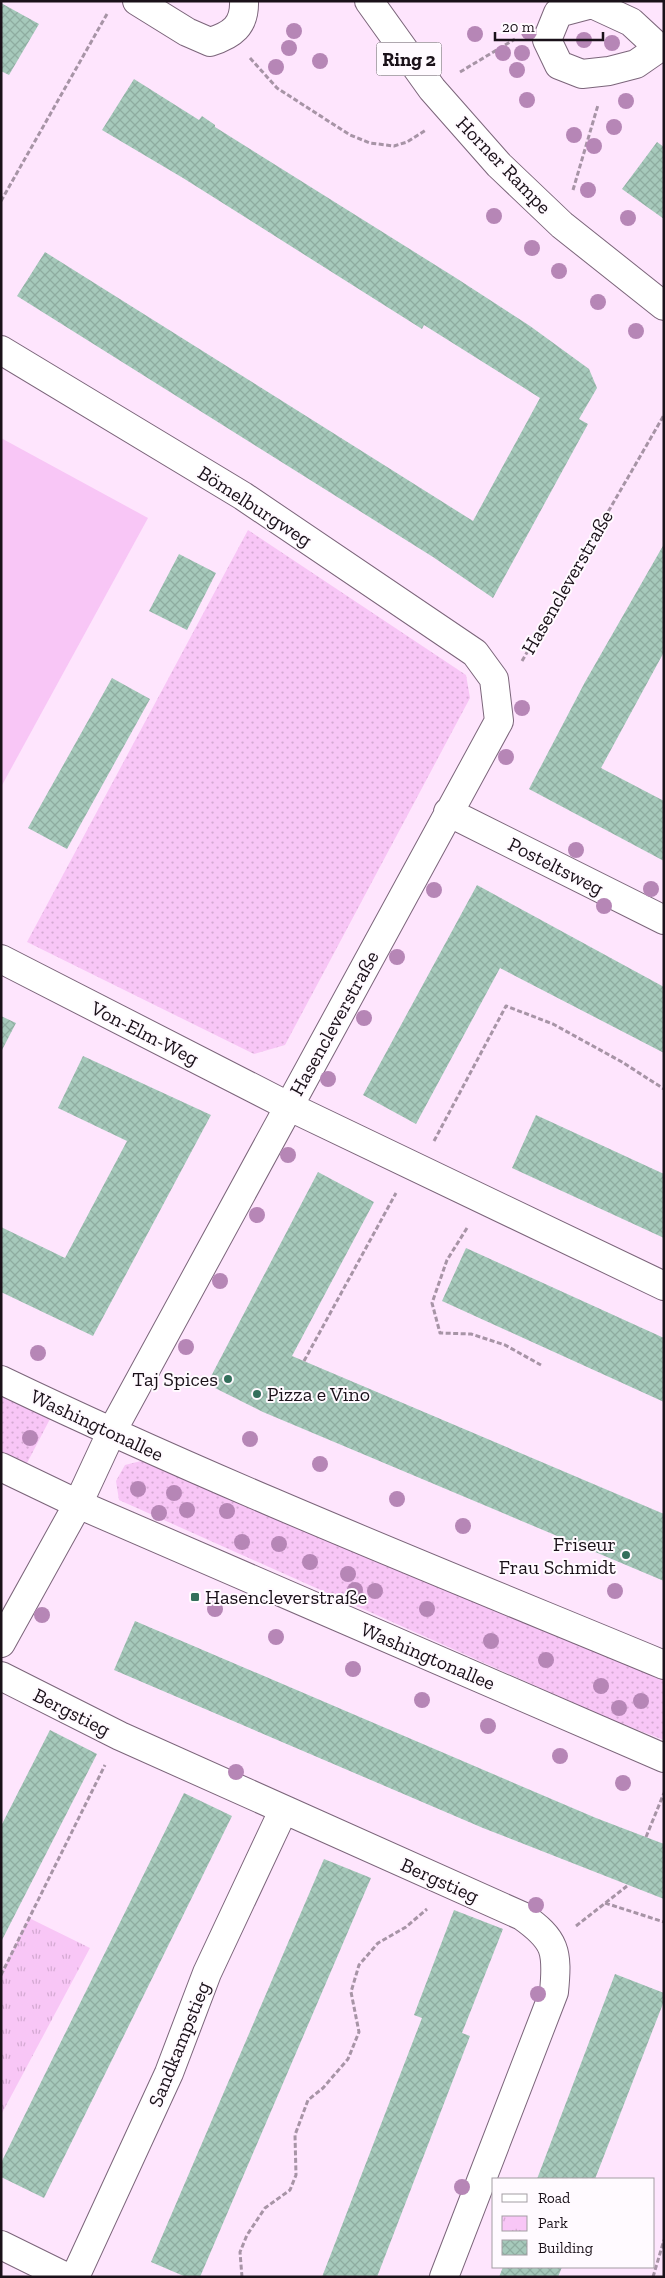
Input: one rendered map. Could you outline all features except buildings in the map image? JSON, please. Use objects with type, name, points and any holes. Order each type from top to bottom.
[{"type":"street","points":[[138,1],[187,32],[210,42],[230,36],[245,15],[244,1]]},
{"type":"street","name":"Horner Rampe","points":[[369,1],[432,89],[499,165],[562,225],[664,306]]},
{"type":"street","points":[[592,4],[631,22],[662,48],[636,64],[609,71],[582,74],[559,65],[547,40],[552,7],[592,4]]},
{"type":"street","name":"Bömelburgweg","points":[[1,350],[259,507],[475,653],[494,679]]},
{"type":"street","name":"Hasencleverstraße","points":[[1,1643],[78,1504],[112,1433],[288,1106],[499,721],[494,679]]},
{"type":"street","name":"Posteltsweg","points":[[448,812],[664,920]]},
{"type":"street","name":"Von-Elm-Weg","points":[[1,959],[288,1106],[664,1286]]},
{"type":"street","name":"Washingtonallee","points":[[1,1380],[112,1433],[664,1665]]},
{"type":"street","name":"Washingtonallee","points":[[1,1467],[78,1504],[664,1758]]},
{"type":"street","name":"Bergstieg","points":[[1,1676],[120,1736],[283,1811],[522,1916],[541,1930],[553,1946]]},
{"type":"street","name":"Sandkampstieg","points":[[75,2277],[169,2073],[207,1973],[283,1811]]},
{"type":"street","points":[[444,2277],[554,1992],[557,1966],[553,1946]]},
{"type":"street","points":[[1,2245],[66,2277]]},
{"type":"path","points":[[1,201],[90,41],[110,9]]},
{"type":"path","points":[[230,36],[277,88],[350,135],[370,143],[394,146],[407,142],[454,113]]},
{"type":"path","points":[[432,89],[516,38]]},
{"type":"path","points":[[562,225],[609,71]]},
{"type":"path","name":"Hasencleverstraße","points":[[494,679],[522,661],[664,415]]},
{"type":"path","points":[[304,1362],[506,1006],[554,1024],[622,1062],[664,1089]]},
{"type":"path","points":[[486,1201],[462,1233],[447,1260],[432,1303],[433,1315],[440,1333],[471,1334],[504,1344],[541,1365]]},
{"type":"path","points":[[1,1975],[120,1736]]},
{"type":"path","points":[[646,1837],[664,1792]]},
{"type":"path","points":[[242,2277],[240,2252],[247,2235],[265,2208],[290,2190],[296,2175],[295,2136],[308,2100],[323,2088],[348,2059],[360,2032],[351,1992],[359,1965],[378,1943],[406,1927],[428,1908],[444,1882]]},
{"type":"path","points":[[553,1946],[627,1886]]},
{"type":"path","points":[[605,1903],[664,1922]]},
{"type":"path","points":[[654,2277],[664,2240]]},
{"type":"green space","points":[[1,438],[148,518],[1,787]]},
{"type":"green space","points":[[248,530],[466,675],[470,698],[285,1045],[254,1054],[27,942]]},
{"type":"green space","points":[[1,1393],[50,1419],[26,1465],[1,1454]]},
{"type":"green space","points":[[141,1461],[664,1675],[664,1740],[612,1720],[119,1500],[116,1481],[125,1465]]},
{"type":"green space","points":[[29,1918],[90,1948],[1,2115],[1,1974]]},
{"type":"place","name":"Taj Spices","points":[[228,1379]]},
{"type":"place","name":"Pizza e Vino","points":[[257,1394]]},
{"type":"place","name":"Friseur Frau Schmidt","points":[[626,1555]]},
{"type":"place","name":"Hasencleverstraße","points":[[195,1597]]}]
